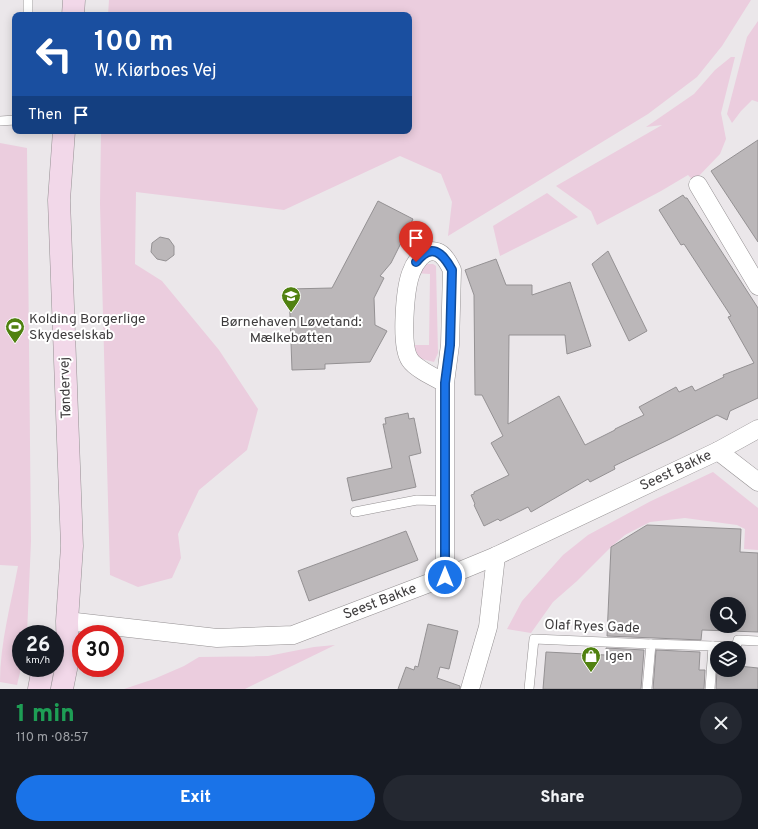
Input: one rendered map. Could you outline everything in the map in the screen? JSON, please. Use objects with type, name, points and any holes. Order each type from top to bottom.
[{"type":"street","points":[[73,12],[74,0]]},
{"type":"street","name":"Tøndervej","points":[[62,689],[68,659],[67,621],[72,546],[59,200],[64,134]]},
{"type":"street","points":[[698,185],[758,286]]},
{"type":"street","points":[[445,383],[416,366],[409,360],[405,346],[404,310],[411,274],[416,262],[423,254],[429,252],[437,252],[447,260],[452,270],[450,345],[445,383],[445,577]]},
{"type":"street","name":"Seest Bakke","points":[[67,621],[217,638],[293,635],[496,556],[718,451],[758,429]]},
{"type":"street","points":[[718,451],[758,482]]},
{"type":"street","points":[[470,689],[488,627],[496,556]]},
{"type":"street","name":"Tøndervej","points":[[64,626],[67,621]]},
{"type":"street","points":[[38,689],[41,677]]},
{"type":"lane","points":[[28,0],[28,12]]},
{"type":"lane","points":[[0,121],[12,120]]},
{"type":"lane","points":[[355,512],[417,500],[445,501]]},
{"type":"lane","name":"Olaf Ryes Gade","points":[[528,689],[534,639],[710,646]]},
{"type":"lane","name":"Olaf Ryes Gade","points":[[738,641],[758,642]]},
{"type":"lane","name":"Olaf Ryes Gade","points":[[647,689],[651,644]]},
{"type":"lane","points":[[710,689],[711,677]]},
{"type":"shaded area","points":[[109,0],[751,0],[722,46],[697,77],[648,114],[448,236],[452,202],[441,174],[400,156],[284,210],[136,192],[135,264],[162,281],[219,350],[258,409],[247,450],[199,490],[178,534],[181,558],[172,578],[138,587],[110,575],[100,204],[101,134],[412,134],[412,12],[108,12]]},
{"type":"shaded area","points":[[758,21],[758,102],[752,100],[732,123],[727,114],[747,37]]},
{"type":"shaded area","points":[[731,57],[735,57],[721,113],[726,139],[720,154],[694,181],[688,175],[597,225],[591,211],[556,186],[662,125],[646,127],[694,94],[715,70]]},
{"type":"shaded area","name":"Kolding Borgerlige Skydeselskab","points":[[0,143],[27,148],[31,541],[27,625],[12,625],[12,677],[19,677],[17,685],[0,682],[0,667],[6,624],[18,566],[0,565]]},
{"type":"shaded area","points":[[547,193],[578,217],[500,256],[493,226]]},
{"type":"shaded area","points":[[421,264],[433,264],[436,266],[438,353],[434,362],[418,358],[412,345],[429,345],[430,274],[414,273]]},
{"type":"shaded area","points":[[713,472],[758,508],[758,550],[744,549],[745,529],[737,525],[685,518],[650,522],[625,535],[611,547],[577,581],[553,602],[531,633],[507,629],[522,601],[563,555],[588,535],[651,501]]},
{"type":"shaded area","points":[[335,645],[245,689],[124,689],[154,679],[184,666],[199,657],[268,656],[314,647]]},
{"type":"building","points":[[758,140],[758,242],[711,171]]},
{"type":"building","points":[[683,195],[687,198],[758,308],[758,398],[730,411],[727,420],[717,415],[614,466],[615,469],[590,482],[588,479],[531,512],[528,507],[500,521],[498,519],[484,526],[471,495],[474,494],[474,492],[509,475],[491,443],[503,436],[482,395],[475,395],[474,295],[465,270],[496,259],[506,285],[532,285],[532,295],[570,282],[591,346],[567,354],[565,335],[509,335],[508,424],[559,396],[585,445],[644,415],[639,407],[676,387],[679,392],[692,386],[695,391],[724,377],[723,375],[754,363],[728,317],[731,316],[684,244],[681,245],[659,210]]},
{"type":"building","points":[[378,201],[413,219],[391,263],[380,276],[384,278],[374,298],[375,325],[387,331],[370,362],[325,364],[325,369],[292,370],[289,289],[332,288]]},
{"type":"building","points":[[160,237],[169,239],[174,246],[174,255],[166,261],[157,259],[151,252],[152,243]]},
{"type":"building","points":[[608,251],[647,331],[629,341],[592,264]]},
{"type":"building","points":[[408,413],[409,419],[414,418],[421,453],[409,456],[416,487],[352,501],[347,478],[392,468],[383,424],[386,424],[385,418]]},
{"type":"building","points":[[647,525],[741,529],[740,552],[758,553],[758,632],[746,632],[746,597],[710,597],[710,630],[702,630],[701,640],[607,636],[611,547]]},
{"type":"building","points":[[406,531],[418,560],[309,601],[298,571]]},
{"type":"building","points":[[428,624],[458,631],[449,669],[440,667],[437,678],[460,686],[460,689],[398,689],[406,667],[414,670],[415,666],[418,667]]},
{"type":"building","name":"Igen","points":[[606,648],[644,650],[641,689],[543,689],[546,652],[606,655]]},
{"type":"building","points":[[656,650],[700,652],[699,670],[705,670],[704,689],[653,689]]},
{"type":"building","points":[[746,667],[758,668],[758,689],[716,689],[717,677],[746,677]]},
{"type":"place","name":"Børnehaven Løvetand: Mælkebøtten","points":[[291,313]]},
{"type":"place","name":"Kolding Borgerlige Skydeselskab","points":[[15,344]]},
{"type":"place","name":"Igen","points":[[591,673]]},
{"type":"route","points":[[416,262],[423,254],[437,252],[447,260],[452,270],[450,345],[445,383],[445,577]]}]
